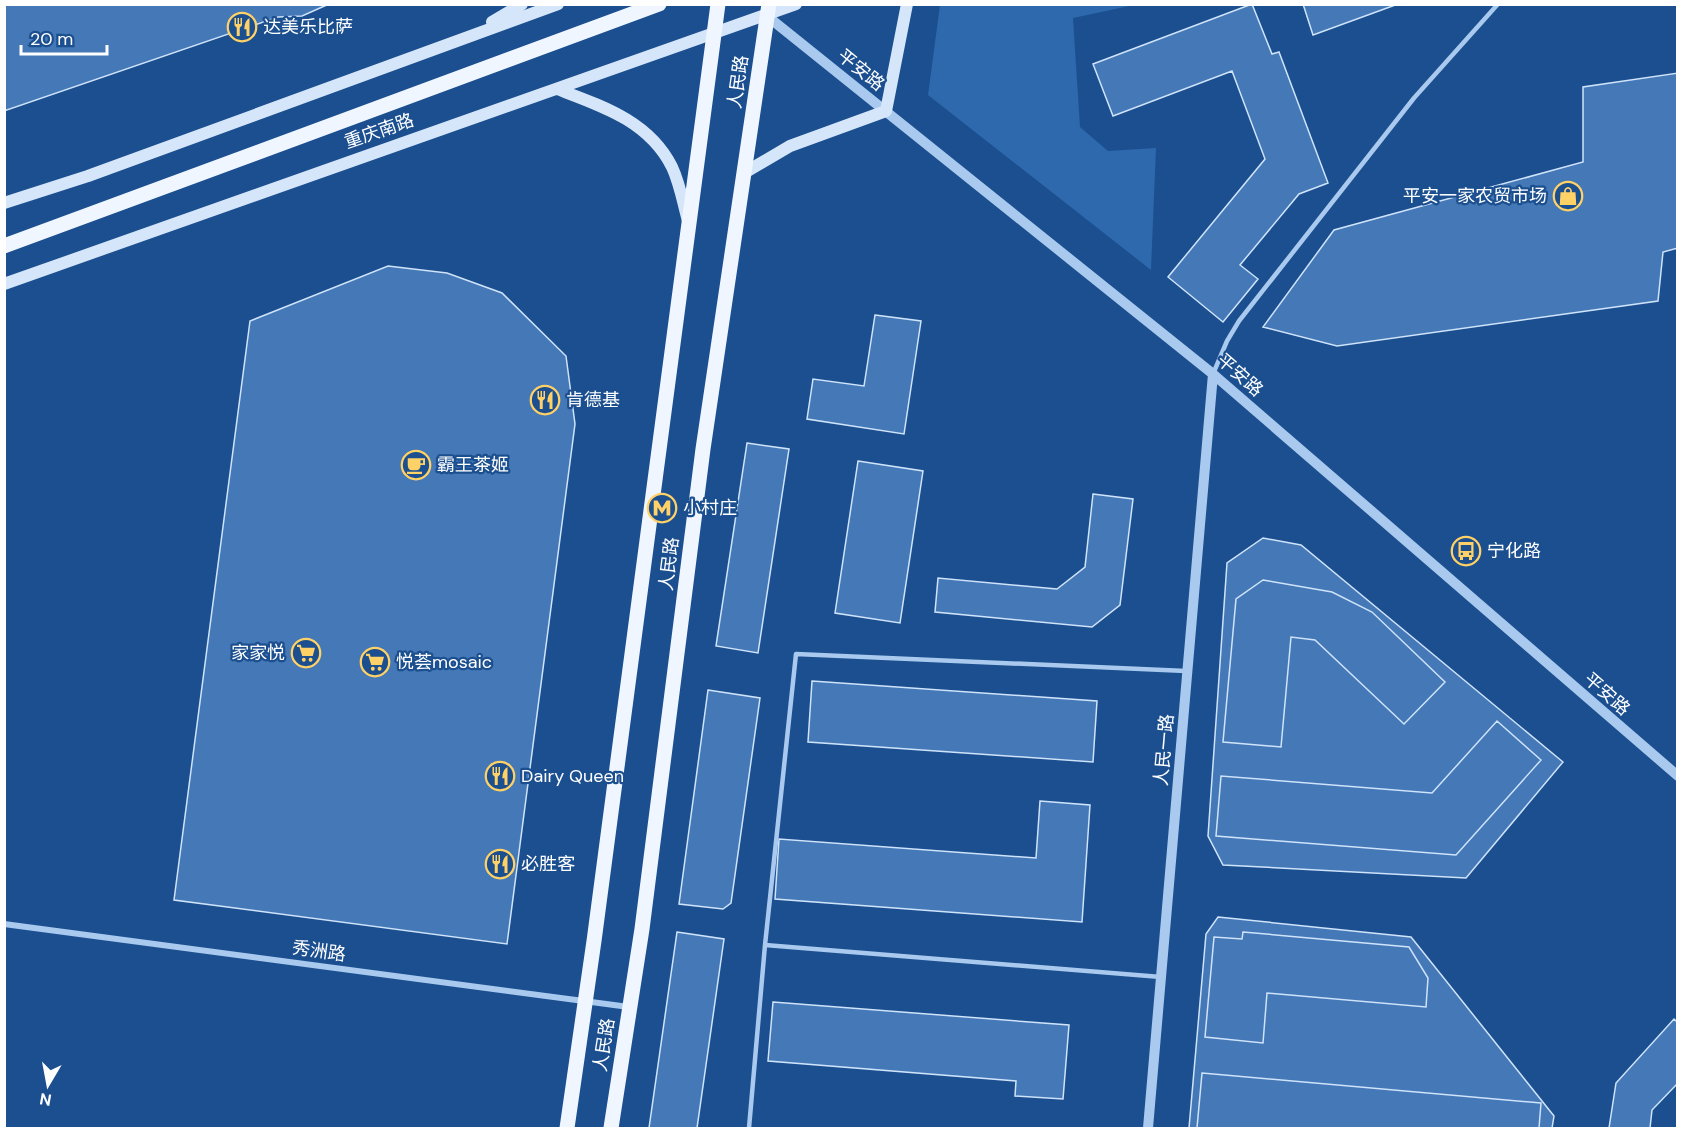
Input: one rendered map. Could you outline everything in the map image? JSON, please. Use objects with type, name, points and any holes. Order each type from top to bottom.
[{"type":"main road","points":[[466,37],[522,4]]},
{"type":"main road","points":[[4,204],[88,176],[558,4]]},
{"type":"main road","name":"重庆南路","points":[[4,246],[659,4]]},
{"type":"main road","name":"人民路","points":[[567,1128],[586,1002],[718,4]]},
{"type":"main road","name":"重庆南路","points":[[4,284],[714,33],[768,10],[796,4]]},
{"type":"main road","points":[[744,173],[790,146],[886,111],[907,4]]},
{"type":"main road","name":"人民路","points":[[611,1128],[630,1007],[703,449],[768,10]]},
{"type":"main road","points":[[556,89],[612,110],[643,129],[663,151],[673,170],[689,222]]},
{"type":"street","name":"平安路","points":[[768,10],[886,111],[1213,374],[1677,777]]},
{"type":"street","name":"人民一路","points":[[1148,1128],[1213,374]]},
{"type":"street","name":"秀洲路","points":[[4,924],[630,1007]]},
{"type":"lane","points":[[1213,374],[1227,341],[1239,321],[1414,98],[1498,4]]},
{"type":"lane","points":[[749,1128],[765,945],[796,654],[1188,671]]},
{"type":"lane","points":[[765,945],[1161,977]]},
{"type":"shaded area","points":[[940,5],[1134,5],[1073,18],[1080,127],[1108,151],[1156,148],[1151,270],[928,95]]},
{"type":"building","points":[[4,4],[329,4],[302,16],[278,17],[4,111]]},
{"type":"building","points":[[1252,4],[1272,54],[1279,52],[1328,183],[1299,194],[1240,265],[1258,279],[1223,322],[1168,277],[1265,159],[1232,71],[1113,116],[1093,64]]},
{"type":"building","points":[[1303,4],[1398,4],[1313,35]]},
{"type":"building","name":"平安一家农贸市场","points":[[1678,73],[1678,248],[1663,252],[1658,301],[1337,346],[1263,327],[1334,230],[1583,162],[1583,87]]},
{"type":"building","name":"悦荟mosaic","points":[[388,266],[447,273],[502,293],[566,356],[575,424],[507,944],[174,900],[250,321]]},
{"type":"building","points":[[875,315],[921,321],[904,434],[807,419],[813,379],[864,386]]},
{"type":"building","points":[[747,443],[789,449],[758,653],[716,646]]},
{"type":"building","points":[[858,461],[923,471],[900,623],[835,613]]},
{"type":"building","points":[[1093,494],[1133,499],[1120,605],[1092,627],[935,612],[938,578],[1057,589],[1085,567]]},
{"type":"building","points":[[1263,538],[1301,545],[1563,762],[1466,878],[1223,865],[1208,836],[1227,563]]},
{"type":"building","points":[[1263,580],[1332,592],[1372,612],[1445,682],[1404,724],[1315,640],[1291,637],[1281,747],[1223,742],[1236,599]]},
{"type":"building","points":[[812,681],[1097,701],[1093,762],[808,742]]},
{"type":"building","points":[[708,690],[760,698],[731,903],[723,909],[679,904]]},
{"type":"building","points":[[1497,721],[1541,760],[1456,855],[1216,836],[1221,776],[1432,793]]},
{"type":"building","points":[[1040,801],[1090,805],[1082,922],[775,899],[779,839],[1036,858]]},
{"type":"building","points":[[1218,917],[1411,937],[1554,1116],[1552,1128],[1189,1128],[1206,934]]},
{"type":"building","points":[[677,932],[724,939],[697,1128],[649,1128]]},
{"type":"building","points":[[1243,932],[1409,947],[1428,978],[1426,1007],[1267,993],[1263,1043],[1205,1037],[1214,937],[1242,939]]},
{"type":"building","points":[[773,1002],[1069,1025],[1063,1099],[1015,1096],[1016,1081],[768,1061]]},
{"type":"building","points":[[1674,1019],[1678,1023],[1678,1083],[1652,1110],[1650,1128],[1609,1128],[1616,1083]]},
{"type":"building","points":[[1202,1073],[1541,1103],[1539,1128],[1197,1128]]},
{"type":"place","name":"达美乐比萨","points":[[242,27]]},
{"type":"place","name":"平安一家农贸市场","points":[[1568,196]]},
{"type":"place","name":"肯德基","points":[[545,400]]},
{"type":"place","name":"霸王茶姬","points":[[416,465]]},
{"type":"place","name":"小村庄","points":[[662,508]]},
{"type":"place","name":"宁化路","points":[[1466,551]]},
{"type":"place","name":"家家悦","points":[[306,653]]},
{"type":"place","name":"悦荟mosaic","points":[[375,662]]},
{"type":"place","name":"Dairy Queen","points":[[500,776]]},
{"type":"place","name":"必胜客","points":[[500,864]]}]
